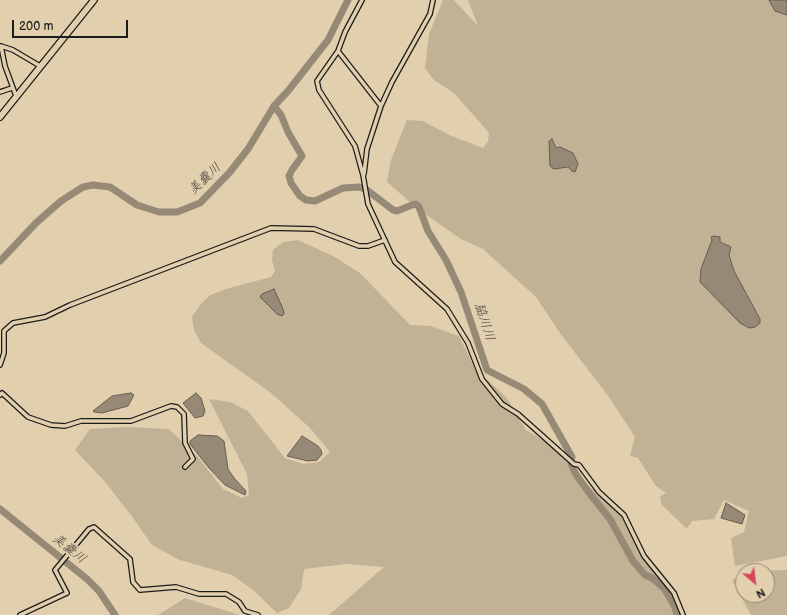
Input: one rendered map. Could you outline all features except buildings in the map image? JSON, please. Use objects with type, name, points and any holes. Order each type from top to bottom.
[{"type":"main road","points":[[0,116],[94,0]]},
{"type":"street","points":[[362,0],[345,32],[338,51],[316,81],[319,90],[354,146],[363,175],[368,199],[385,240],[400,268],[447,309],[468,343],[482,379],[502,404],[518,414],[574,464],[579,465],[599,492],[624,515],[644,556],[674,593],[684,615]]},
{"type":"street","points":[[363,175],[367,149],[381,106],[392,82],[430,14],[432,0]]},
{"type":"street","points":[[16,96],[5,66],[1,46],[13,50],[40,66]]},
{"type":"street","points":[[338,51],[381,106]]},
{"type":"street","points":[[0,92],[12,88]]},
{"type":"street","points":[[0,365],[4,354],[4,331],[13,323],[45,317],[70,305],[271,228],[314,229],[359,246],[368,246],[385,240]]},
{"type":"street","points":[[0,394],[2,393],[28,416],[51,425],[65,426],[81,420],[131,421],[171,406],[177,407],[184,414],[186,442],[192,459],[186,468]]},
{"type":"street","points":[[20,615],[27,614],[67,592],[55,570],[89,529],[94,527],[130,559],[133,582],[140,590],[176,587],[199,594],[226,594],[239,602],[245,611],[258,615]]},
{"type":"shaded area","points":[[443,0],[454,0],[478,26],[468,0],[787,0],[787,556],[751,563],[735,563],[735,566],[731,538],[744,532],[749,511],[724,500],[714,519],[692,521],[687,529],[661,504],[660,496],[666,493],[656,486],[638,458],[630,456],[635,437],[609,397],[560,333],[536,297],[483,249],[461,239],[418,209],[387,182],[391,160],[407,120],[423,121],[449,135],[483,148],[488,141],[489,133],[454,93],[434,80],[425,68],[429,34]]},
{"type":"shaded area","points":[[769,0],[787,0],[787,15],[775,11]]},
{"type":"shaded area","points":[[552,139],[556,148],[560,147],[573,153],[578,164],[575,172],[568,167],[554,169],[550,166],[549,141]]},
{"type":"shaded area","points":[[711,237],[720,237],[720,242],[731,247],[729,255],[734,271],[760,319],[760,323],[755,327],[749,328],[740,323],[700,282],[701,269],[712,240]]},
{"type":"shaded area","points":[[298,240],[333,256],[360,273],[410,325],[431,326],[459,336],[475,369],[506,397],[526,430],[553,446],[587,485],[612,504],[636,535],[678,615],[329,615],[384,567],[346,564],[304,569],[301,589],[289,608],[277,613],[252,589],[232,575],[180,560],[152,545],[105,482],[75,450],[90,429],[128,427],[169,429],[197,456],[223,489],[242,498],[249,495],[247,474],[209,399],[230,402],[248,411],[285,458],[303,464],[319,462],[330,452],[310,428],[271,393],[201,343],[194,330],[192,317],[201,304],[210,295],[226,289],[271,277],[275,271],[272,260],[273,250],[283,242]]},
{"type":"shaded area","points":[[274,289],[283,309],[284,314],[282,316],[277,314],[260,297],[262,294]]},
{"type":"shaded area","points":[[131,393],[134,395],[128,406],[102,413],[93,411],[112,396]]},
{"type":"shaded area","points":[[196,393],[201,398],[205,411],[203,416],[195,418],[183,403]]},
{"type":"shaded area","points":[[198,435],[217,436],[224,441],[228,469],[246,491],[245,495],[225,485],[190,444],[190,441]]},
{"type":"shaded area","points":[[302,436],[318,446],[321,450],[322,454],[317,460],[308,461],[287,456]]},
{"type":"shaded area","points":[[726,503],[745,515],[742,524],[721,518]]},
{"type":"shaded area","points":[[775,570],[787,570],[787,615],[751,615],[744,603],[775,603]]},
{"type":"shaded area","points":[[735,579],[735,586],[732,580]]},
{"type":"shaded area","points":[[185,598],[240,615],[158,615]]},
{"type":"waterway","name":"美嚢川","points":[[0,261],[36,223],[61,201],[83,187],[93,185],[110,187],[137,205],[159,212],[177,212],[200,203],[230,172],[248,149],[274,106],[288,91],[328,40],[348,0]]},
{"type":"waterway","name":"脇川川","points":[[274,106],[281,115],[288,132],[302,156],[289,176],[291,183],[300,196],[306,200],[315,201],[343,188],[360,187],[367,190],[393,210],[397,211],[416,204],[419,207],[428,231],[446,260],[461,292],[487,370],[524,389],[542,404],[572,457],[571,463],[575,473],[610,519],[633,561],[645,575],[652,578],[664,588],[675,607],[677,615]]},
{"type":"waterway","name":"美嚢川","points":[[0,509],[87,579],[99,591],[115,615]]}]
